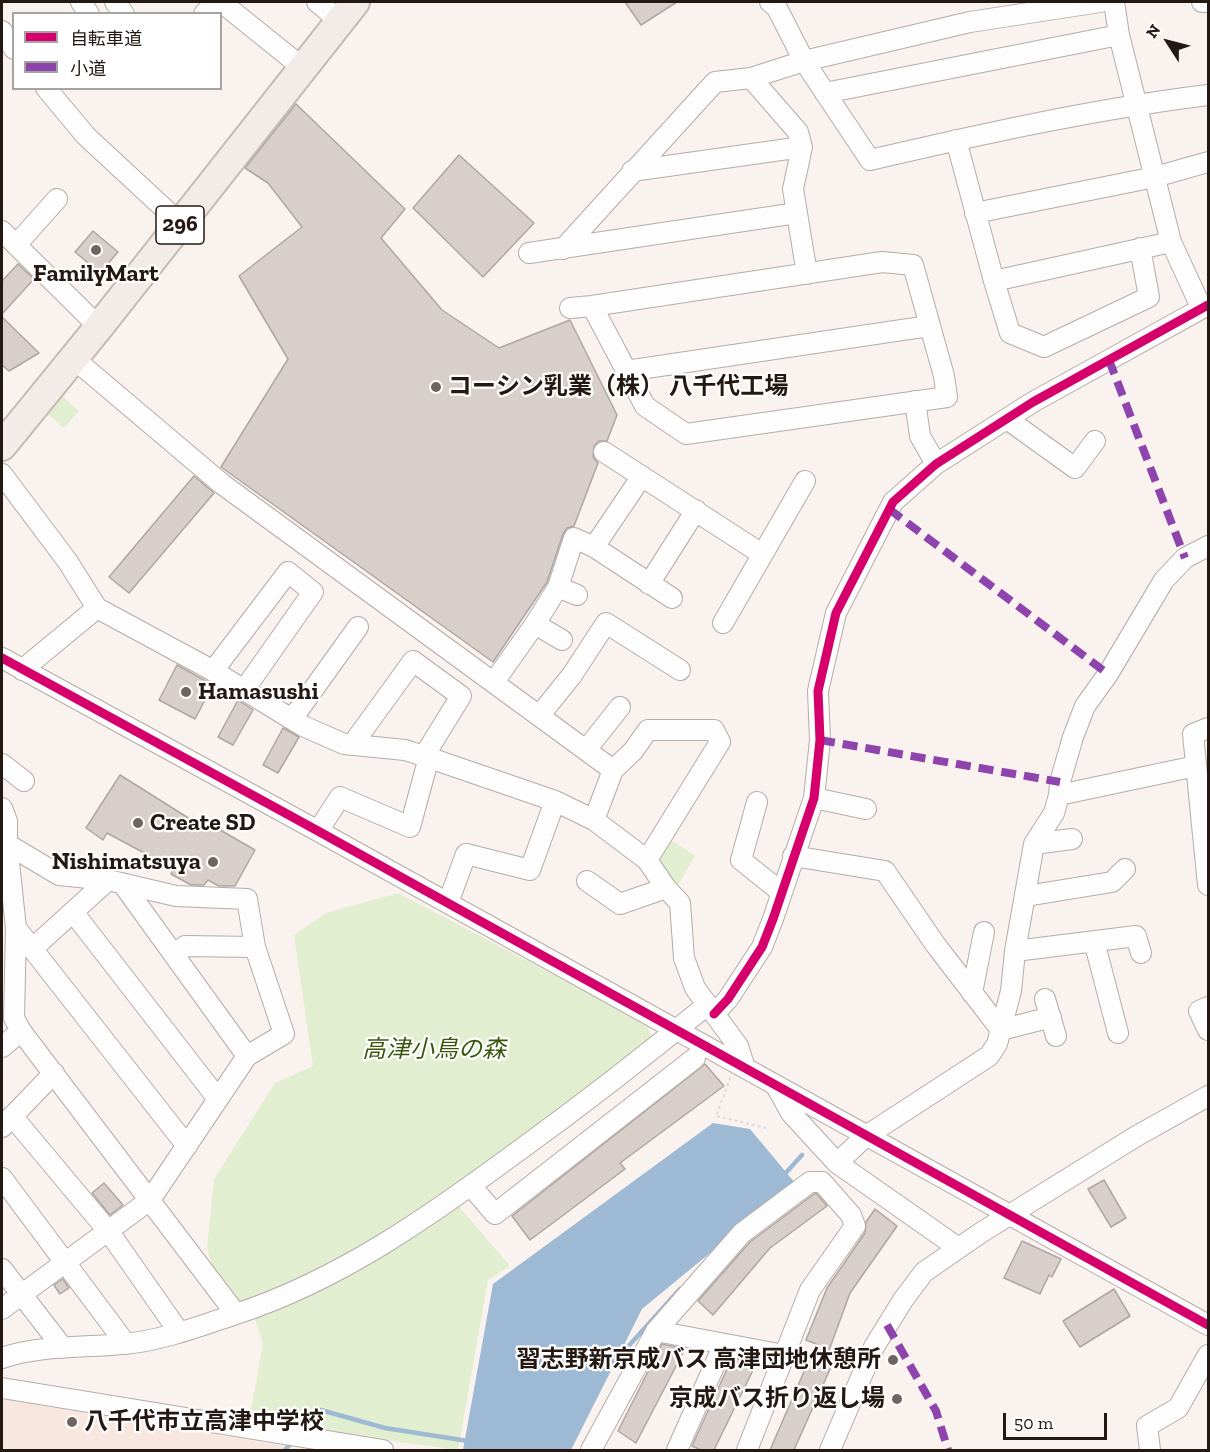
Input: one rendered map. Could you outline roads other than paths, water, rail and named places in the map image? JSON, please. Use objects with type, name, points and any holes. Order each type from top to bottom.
[{"type":"highway","name":"296","points":[[2,446],[181,224],[348,11]]},
{"type":"street","points":[[221,2],[303,68]]},
{"type":"street","points":[[316,2],[348,11]]},
{"type":"street","points":[[770,2],[777,8],[804,61],[870,160],[956,140],[1136,104],[1209,95]]},
{"type":"street","points":[[563,249],[715,82],[751,78],[804,61],[970,22],[1100,2]]},
{"type":"street","points":[[2,1356],[29,1351],[126,1344],[179,1332],[305,1288],[389,1241],[471,1186],[676,1030],[728,999],[762,947],[814,798],[820,740],[818,691],[836,613],[893,502],[936,464],[1033,402],[1205,306],[1171,242],[1119,35],[1114,2]]},
{"type":"street","points":[[1202,2],[1209,2]]},
{"type":"street","points":[[2,31],[12,47]]},
{"type":"street","points":[[825,93],[1119,35]]},
{"type":"street","points":[[751,78],[798,132],[802,147],[793,189],[807,274]]},
{"type":"street","points":[[48,90],[86,136],[181,224]]},
{"type":"street","points":[[956,140],[1010,333],[1044,347],[1149,297],[1140,248]]},
{"type":"street","points":[[632,171],[802,147]]},
{"type":"street","points":[[975,213],[1155,177],[1209,162]]},
{"type":"street","points":[[16,245],[57,199]]},
{"type":"street","points":[[529,253],[797,213]]},
{"type":"street","points":[[2,231],[99,327]]},
{"type":"street","points":[[994,281],[1171,242]]},
{"type":"street","points":[[570,308],[882,262],[913,265],[944,376],[947,397],[686,434],[645,406],[592,306]]},
{"type":"street","points":[[626,371],[929,326]]},
{"type":"street","points":[[73,358],[222,484],[613,770]]},
{"type":"street","points":[[915,401],[920,436],[936,464]]},
{"type":"street","points":[[1007,419],[1075,468],[1095,441]]},
{"type":"street","points":[[604,452],[762,554]]},
{"type":"street","points":[[2,474],[68,562],[97,608],[213,671],[292,720],[352,745],[405,750],[555,801],[594,820],[647,860],[666,888],[680,903],[684,958],[695,988],[738,1046],[744,1068]]},
{"type":"street","points":[[594,547],[642,476]]},
{"type":"street","points":[[723,622],[805,481]]},
{"type":"street","points":[[649,584],[696,510]]},
{"type":"street","points":[[494,682],[558,587],[574,538],[594,547],[672,598]]},
{"type":"street","points":[[837,1163],[866,1136],[989,1056],[997,1044],[1011,991],[1015,951],[1034,844],[1054,813],[1073,737],[1085,706],[1108,674],[1164,580],[1185,558],[1209,546]]},
{"type":"street","points":[[213,671],[288,572],[313,592],[244,690]]},
{"type":"street","points":[[558,587],[577,595]]},
{"type":"street","points":[[22,670],[97,608]]},
{"type":"street","points":[[539,716],[572,675],[606,622],[680,670]]},
{"type":"street","points":[[535,624],[562,640]]},
{"type":"street","points":[[292,720],[358,627]]},
{"type":"street","points":[[2,658],[1209,1325]]},
{"type":"street","points":[[318,831],[340,797],[410,828],[426,756],[461,696],[413,661],[352,745]]},
{"type":"street","points":[[586,750],[620,707]]},
{"type":"street","points":[[1209,728],[1193,734],[1196,766],[1204,802],[1209,885]]},
{"type":"street","points":[[594,820],[613,770],[633,752],[648,730],[714,730],[720,742],[647,860]]},
{"type":"street","points":[[2,764],[24,781]]},
{"type":"street","points":[[1059,795],[1196,766]]},
{"type":"street","points":[[814,798],[866,808]]},
{"type":"street","points":[[448,903],[466,854],[531,870],[555,801]]},
{"type":"street","points":[[757,802],[741,860],[781,892]]},
{"type":"street","points":[[2,808],[7,821],[16,928],[8,962],[14,1018],[236,1314]]},
{"type":"street","points":[[1034,844],[1072,839]]},
{"type":"street","points":[[2,1309],[150,1200],[247,1056],[284,1034],[255,947],[247,899],[176,896],[115,882],[58,875],[8,844]]},
{"type":"street","points":[[793,856],[885,871],[935,944],[1001,1030]]},
{"type":"street","points":[[1026,896],[1112,882],[1125,869]]},
{"type":"street","points":[[587,881],[620,904],[666,888]]},
{"type":"street","points":[[32,949],[73,912],[115,882]]},
{"type":"street","points":[[115,882],[174,955],[247,1056]]},
{"type":"street","points":[[73,912],[219,1099]]},
{"type":"street","points":[[16,928],[187,1146]]},
{"type":"street","points":[[972,993],[984,932]]},
{"type":"street","points":[[1015,951],[1136,936],[1141,953]]},
{"type":"street","points":[[1094,941],[1118,1033]]},
{"type":"street","points":[[174,955],[184,946],[255,947]]},
{"type":"street","points":[[1209,1007],[1199,1011],[1209,1030]]},
{"type":"street","points":[[1001,1030],[1051,1017]]},
{"type":"street","points":[[2,1047],[21,1030]]},
{"type":"street","points":[[471,1186],[495,1214],[695,1058]]},
{"type":"street","points":[[54,1073],[4,1124],[109,1232],[179,1332]]},
{"type":"street","points":[[776,1085],[790,1113],[837,1163],[957,1247]]},
{"type":"street","points":[[830,1450],[874,1347],[924,1272],[957,1247],[1135,1137],[1209,1096]]},
{"type":"street","points":[[2,1178],[126,1344]]},
{"type":"street","points":[[591,1450],[656,1331],[742,1233],[810,1182],[822,1182],[851,1215],[855,1226],[810,1290],[747,1450]]},
{"type":"street","points":[[2,1269],[63,1348]]},
{"type":"street","points":[[656,1331],[784,1355]]},
{"type":"street","points":[[676,1450],[724,1344]]},
{"type":"street","points":[[1150,1450],[1148,1426],[1178,1408],[1209,1355]]},
{"type":"street","points":[[2,1388],[383,1450]]},
{"type":"water","points":[[713,1123],[750,1129],[795,1183],[642,1309],[571,1450],[463,1450],[493,1284]]},
{"type":"waterway","points":[[782,1177],[802,1155]]},
{"type":"waterway","points":[[615,1361],[680,1289]]},
{"type":"waterway","points":[[300,1432],[317,1409],[385,1428],[468,1441]]},
{"type":"waterway","points":[[285,1450],[293,1441]]},
{"type":"place","name":"FamilyMart","points":[[96,250]]},
{"type":"place","name":"コーシン乳業（株） 八千代工場","points":[[436,387]]},
{"type":"place","name":"Hamasushi","points":[[186,692]]},
{"type":"place","name":"Create SD","points":[[138,823]]},
{"type":"place","name":"Nishimatsuya","points":[[213,862]]},
{"type":"place","name":"習志野新京成バス 高津団地休憩所","points":[[893,1360]]},
{"type":"place","name":"京成バス折り返し場","points":[[897,1399]]},
{"type":"place","name":"八千代市立高津中学校","points":[[72,1422]]},
{"type":"park label","name":"高津小鳥の森","points":[[434,1050]]}]
